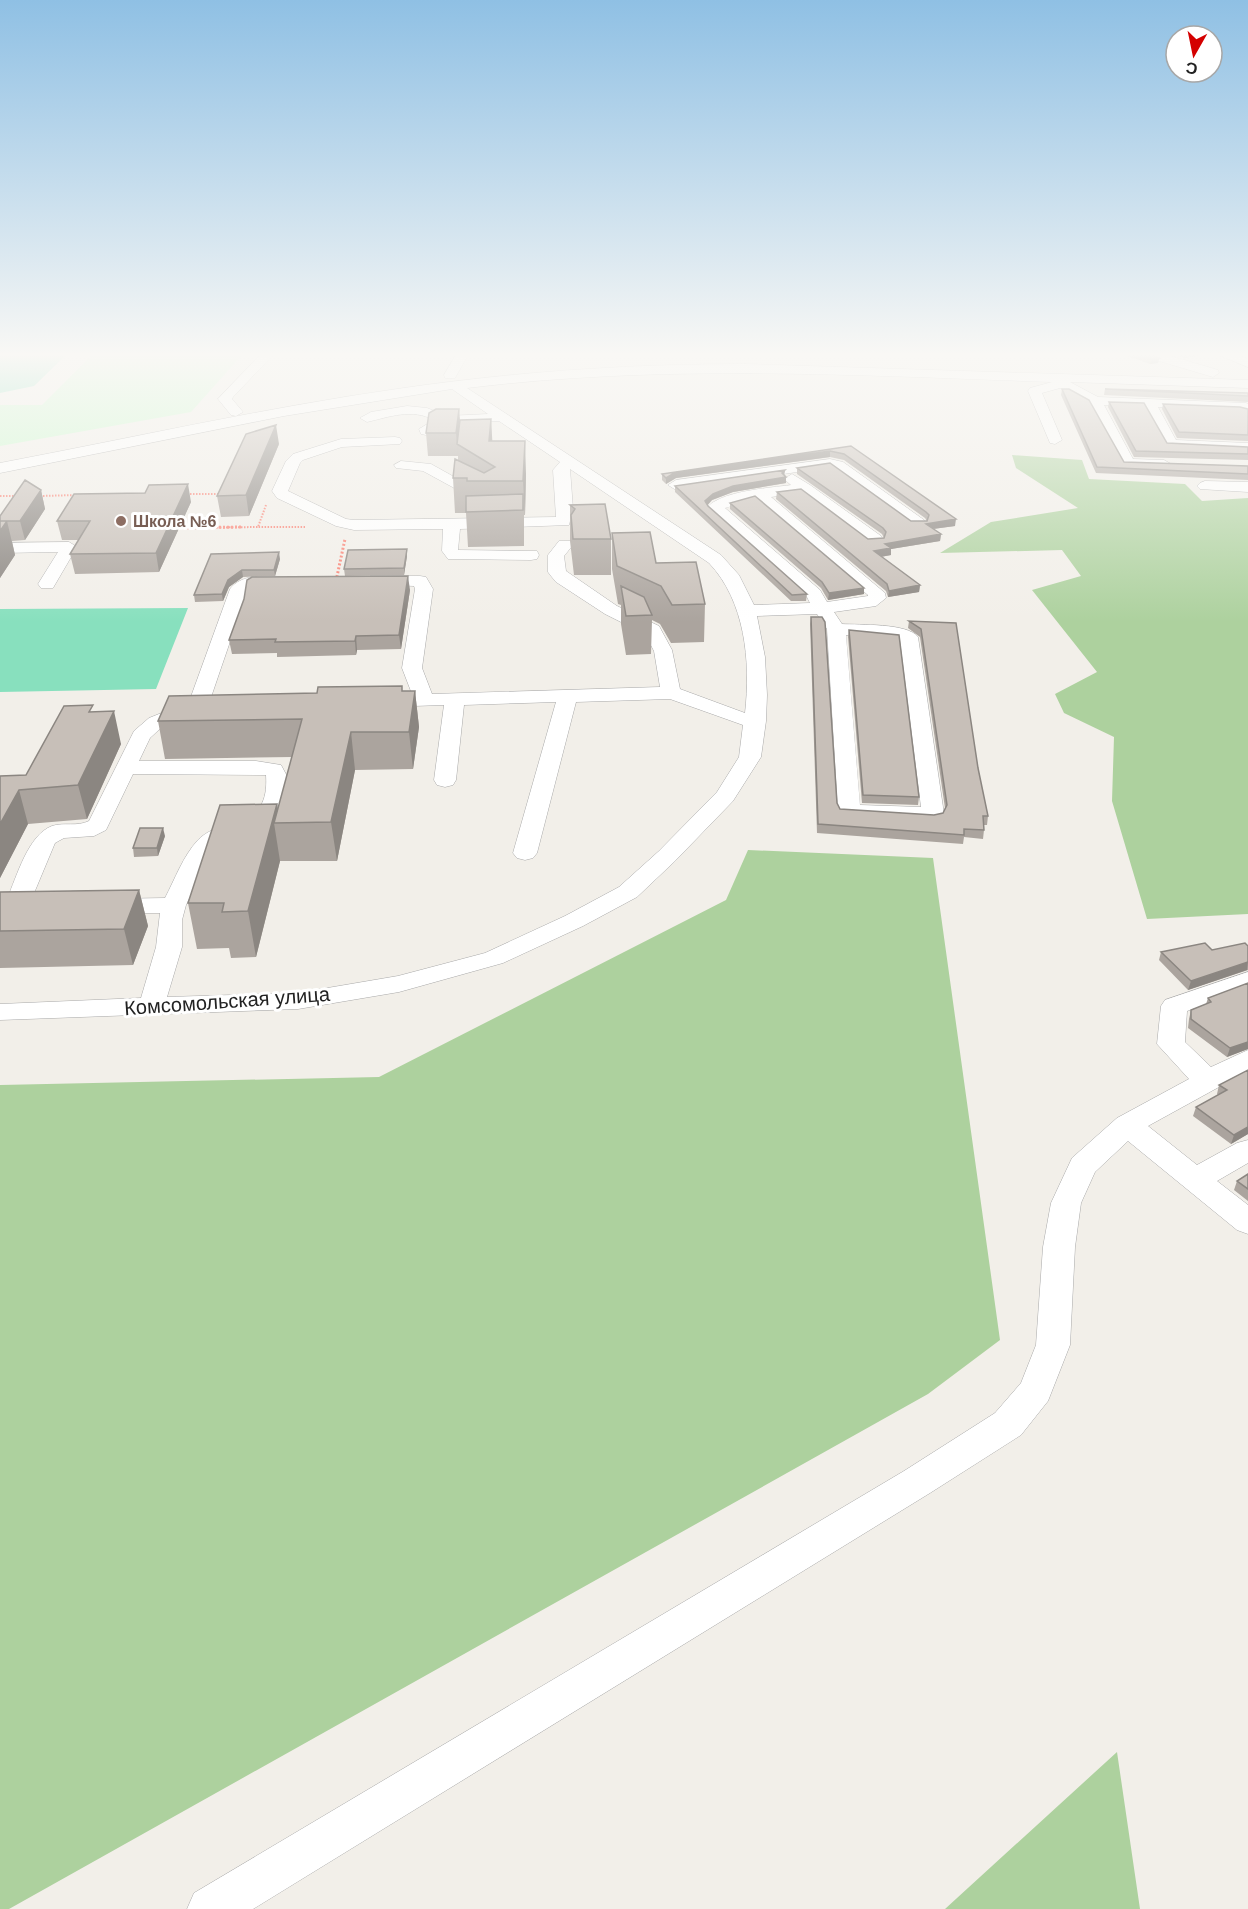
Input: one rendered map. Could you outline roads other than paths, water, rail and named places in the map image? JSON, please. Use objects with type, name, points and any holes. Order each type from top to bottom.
[{"type":"street","points":[[0,468],[93,444]]},
{"type":"street","points":[[0,456],[95,444]]},
{"type":"street","points":[[338,444],[298,457],[293,461],[280,491],[283,495],[342,523],[368,526],[564,522]]},
{"type":"street","points":[[383,457],[402,455],[410,444]]},
{"type":"street","name":"Комсомольская улица","points":[[0,1012],[298,1001],[399,984],[494,958],[574,921],[628,892],[667,856],[725,796],[750,757],[756,721],[755,657],[747,611],[741,594],[730,575],[715,559],[542,444]]},
{"type":"street","points":[[1118,444],[1128,463],[1176,464]]},
{"type":"street","points":[[1174,444],[1248,447]]},
{"type":"street","points":[[569,462],[561,470],[565,509],[565,542],[556,555],[557,572],[562,578],[611,610],[652,630],[663,650],[671,693]]},
{"type":"street","points":[[676,485],[818,464],[838,465],[918,523]]},
{"type":"street","points":[[401,465],[426,467],[487,502],[486,524]]},
{"type":"street","points":[[779,470],[875,540]]},
{"type":"street","points":[[1205,486],[1248,488]]},
{"type":"street","points":[[805,488],[724,502],[715,508],[814,594],[836,629],[849,811],[933,814],[909,637],[899,633],[836,629]]},
{"type":"street","points":[[747,611],[822,608],[870,602],[877,598],[876,592],[760,496]]},
{"type":"street","points":[[452,524],[450,550],[454,555],[531,555]]},
{"type":"street","points":[[0,548],[69,547],[47,584]]},
{"type":"street","points":[[358,580],[420,581],[424,589],[412,668],[424,700]]},
{"type":"street","points":[[59,907],[26,906],[19,899],[45,839],[59,831],[86,831],[98,825],[141,735],[148,727],[171,716],[206,705],[239,589],[249,583],[292,582]]},
{"type":"street","points":[[366,701],[671,693],[689,697],[741,719],[756,721]]},
{"type":"street","points":[[525,853],[567,697]]},
{"type":"street","points":[[445,780],[454,699]]},
{"type":"street","points":[[127,768],[256,767],[273,770],[278,779],[273,804],[265,815],[247,828],[222,835],[204,847],[174,906],[170,920],[170,947],[151,1008]]},
{"type":"street","points":[[82,906],[174,906]]},
{"type":"street","points":[[1207,1080],[1171,1044],[1174,1006],[1248,980]]},
{"type":"street","points":[[210,1909],[907,1488],[1008,1424],[1036,1391],[1053,1345],[1059,1247],[1066,1203],[1083,1166],[1126,1125],[1248,1059]]},
{"type":"street","points":[[1126,1125],[1248,1222]]},
{"type":"street","points":[[1195,1180],[1248,1150]]},
{"type":"place","name":"Школа №6","points":[[121,521]]}]
